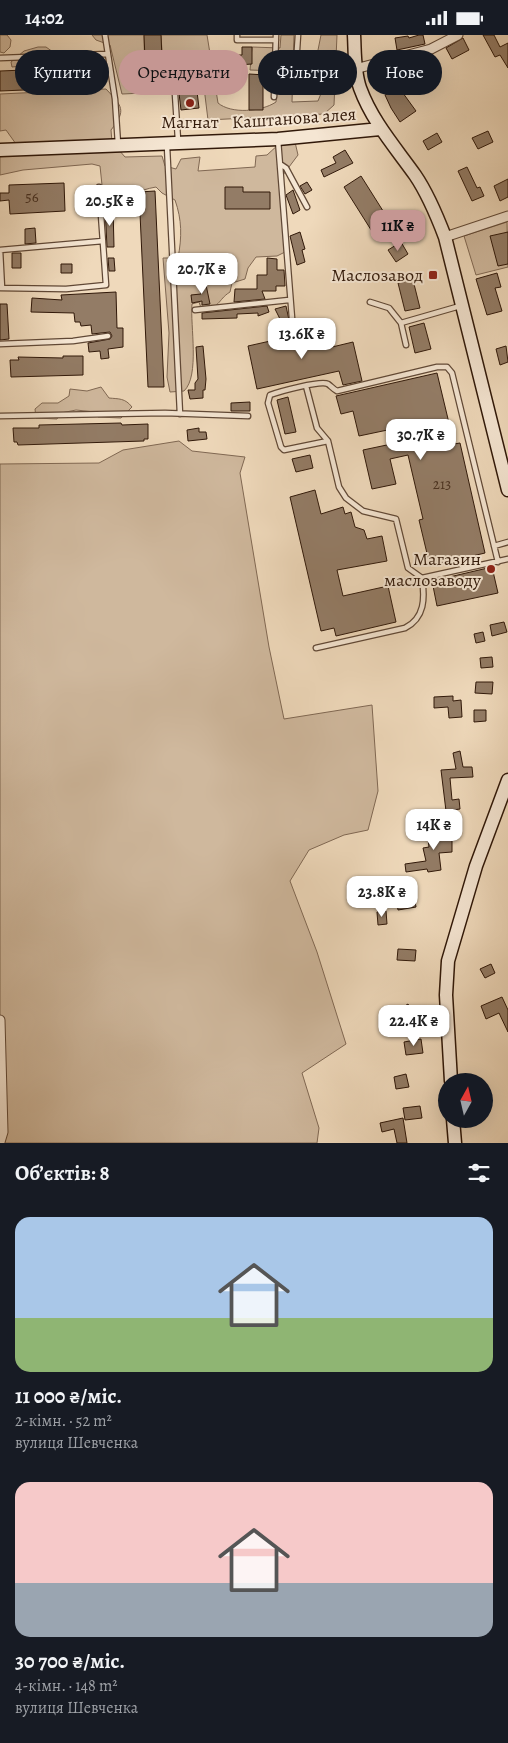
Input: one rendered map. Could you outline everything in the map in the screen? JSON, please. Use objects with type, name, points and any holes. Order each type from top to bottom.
[{"type":"street","points":[[354,35],[354,50]]},
{"type":"street","points":[[357,68],[431,49],[458,35]]},
{"type":"street","points":[[357,77],[360,88],[380,129],[415,176],[435,211],[445,237],[464,305],[508,490]]},
{"type":"street","name":"Каштанова алея","points":[[0,150],[278,139],[380,129]]},
{"type":"street","points":[[445,237],[508,216]]},
{"type":"street","points":[[451,1073],[446,995],[448,961],[476,866],[508,780]]},
{"type":"street","points":[[0,1020],[3,1132],[0,1142]]},
{"type":"street","points":[[454,1128],[455,1143]]},
{"type":"lane","points":[[105,35],[107,50]]},
{"type":"lane","points":[[237,35],[237,40],[276,37],[274,97]]},
{"type":"lane","points":[[297,50],[298,35]]},
{"type":"lane","points":[[0,58],[15,57]]},
{"type":"lane","points":[[109,65],[115,99],[118,144]]},
{"type":"lane","points":[[173,95],[172,142],[180,414]]},
{"type":"lane","points":[[278,139],[292,317]]},
{"type":"lane","points":[[280,164],[286,168],[307,207]]},
{"type":"lane","points":[[99,187],[103,241],[106,285],[66,289],[1,288],[0,250],[103,241]]},
{"type":"lane","points":[[195,310],[290,300]]},
{"type":"lane","points":[[370,302],[389,308],[401,323],[406,345]]},
{"type":"lane","points":[[401,323],[464,305]]},
{"type":"lane","points":[[0,344],[73,341],[108,336]]},
{"type":"lane","points":[[328,441],[284,450],[280,447],[268,403],[270,395],[279,391],[328,384],[337,391],[437,367],[447,367],[452,373],[498,561]]},
{"type":"lane","points":[[306,387],[317,428],[328,441],[339,487],[346,498],[363,511],[396,519],[408,567],[422,578],[423,606],[414,624],[405,628],[316,648]]},
{"type":"lane","points":[[0,416],[180,414],[248,416]]},
{"type":"lane","points":[[494,546],[508,542]]},
{"type":"lane","points":[[422,578],[508,559]]},
{"type":"shaded area","points":[[0,35],[7,35],[11,40],[10,47],[4,53],[0,52]]},
{"type":"shaded area","points":[[92,35],[144,35],[144,50],[119,50],[119,82],[110,45],[96,40]]},
{"type":"shaded area","points":[[161,35],[207,35],[209,50],[162,50]]},
{"type":"shaded area","points":[[281,35],[294,35],[294,50],[258,50],[258,70],[250,70],[252,47],[280,48]]},
{"type":"shaded area","points":[[321,35],[337,35],[336,50],[318,50]]},
{"type":"shaded area","points":[[46,47],[50,50],[28,50]]},
{"type":"shaded area","points":[[15,59],[15,67],[12,67],[11,62]]},
{"type":"shaded area","points":[[109,92],[119,104],[121,113],[111,130],[112,142],[125,157],[162,156],[165,166],[176,169],[181,159],[200,157],[198,171],[255,167],[256,156],[267,155],[279,144],[295,142],[298,155],[283,175],[285,252],[277,256],[256,257],[248,268],[245,279],[232,283],[230,292],[216,305],[201,308],[199,302],[192,304],[192,374],[189,384],[184,391],[170,392],[167,377],[169,333],[163,258],[178,258],[181,229],[175,200],[162,193],[156,187],[104,204],[100,166],[92,164],[23,170],[0,175],[0,150],[16,144],[6,130],[0,131],[0,94],[109,95]]},
{"type":"shaded area","points":[[205,95],[217,95],[218,103],[230,109],[254,110],[276,102],[277,95],[292,95],[292,102],[318,101],[320,95],[334,95],[334,105],[324,114],[208,120]]},
{"type":"shaded area","points":[[507,222],[508,267],[476,275],[464,236]]},
{"type":"shaded area","points":[[101,387],[109,398],[124,400],[132,407],[121,418],[98,417],[95,412],[76,410],[61,413],[57,419],[36,418],[35,409],[42,403],[58,403],[69,396],[70,389],[87,391]]},
{"type":"shaded area","points":[[179,441],[192,451],[245,457],[240,473],[269,647],[284,719],[372,705],[378,791],[368,830],[344,835],[309,850],[290,881],[317,952],[346,1044],[302,1073],[319,1128],[317,1143],[0,1143],[0,464],[99,463],[123,450]]},
{"type":"building","points":[[144,35],[161,35],[162,50],[145,50]]},
{"type":"building","points":[[423,35],[425,44],[397,50],[395,38],[408,36],[409,38]]},
{"type":"building","points":[[483,35],[494,35],[500,47],[508,43],[508,68],[500,55],[495,57]]},
{"type":"building","points":[[463,38],[469,50],[452,59],[446,48]]},
{"type":"building","points":[[242,47],[252,47],[252,64],[248,64],[248,50],[242,50]]},
{"type":"building","points":[[15,70],[15,90],[0,91],[0,71]]},
{"type":"building","points":[[249,74],[258,75],[258,95],[263,95],[263,110],[249,110]]},
{"type":"building","points":[[179,95],[197,95],[199,108],[181,110]]},
{"type":"building","points":[[385,95],[404,95],[416,111],[400,122]]},
{"type":"building","points":[[488,131],[493,142],[478,149],[472,138]]},
{"type":"building","points":[[437,133],[442,142],[428,150],[423,141]]},
{"type":"building","points":[[345,150],[353,163],[324,177],[321,170],[336,163],[333,157]]},
{"type":"building","points":[[467,167],[477,188],[480,187],[484,196],[472,201],[458,171]]},
{"type":"building","points":[[361,176],[390,222],[373,233],[344,187]]},
{"type":"building","points":[[508,179],[508,197],[500,201],[494,186]]},
{"type":"building","points":[[307,182],[312,190],[305,194],[300,186]]},
{"type":"building","points":[[64,183],[65,211],[10,214],[9,200],[0,201],[0,193],[9,193],[9,185]]},
{"type":"building","points":[[225,187],[243,187],[243,192],[270,192],[270,209],[225,209]]},
{"type":"building","points":[[293,190],[300,210],[293,214],[286,195]]},
{"type":"building","points":[[155,191],[164,387],[148,387],[139,192]]},
{"type":"building","points":[[105,207],[113,207],[114,247],[107,247]]},
{"type":"building","points":[[35,228],[36,243],[25,244],[25,229]]},
{"type":"building","points":[[300,232],[305,249],[302,250],[305,262],[297,265],[290,236]]},
{"type":"building","points":[[508,232],[508,264],[498,266],[490,236]]},
{"type":"building","points":[[401,242],[408,254],[396,262],[388,250]]},
{"type":"building","points":[[12,253],[21,253],[21,268],[12,268]]},
{"type":"building","points":[[108,258],[114,258],[115,271],[109,271]]},
{"type":"building","points":[[267,258],[277,259],[277,270],[284,270],[285,286],[276,286],[276,291],[262,291],[265,299],[234,302],[235,289],[257,289],[257,275],[267,275]]},
{"type":"building","points":[[61,264],[72,264],[72,273],[61,273]]},
{"type":"building","points":[[497,273],[501,287],[495,288],[502,311],[487,315],[476,279]]},
{"type":"building","points":[[201,280],[205,280],[210,304],[202,305],[202,301],[192,303],[191,295],[201,294]]},
{"type":"building","points":[[413,280],[420,308],[405,311],[398,283]]},
{"type":"building","points":[[116,292],[117,328],[123,328],[123,347],[108,349],[109,358],[101,359],[100,351],[89,352],[88,343],[110,339],[112,336],[110,332],[92,334],[91,325],[81,326],[80,322],[75,322],[74,313],[31,312],[32,298],[62,300],[61,295]]},
{"type":"building","points":[[0,304],[7,304],[9,339],[0,340]]},
{"type":"building","points":[[267,306],[269,312],[258,316],[258,313],[237,314],[237,318],[202,319],[202,313]]},
{"type":"building","points":[[286,306],[289,320],[282,323],[275,309]]},
{"type":"building","points":[[424,323],[431,349],[415,353],[409,327]]},
{"type":"building","points":[[324,329],[328,348],[353,342],[362,381],[343,385],[339,371],[257,389],[248,346]]},
{"type":"building","points":[[203,346],[205,390],[203,390],[203,398],[190,399],[188,390],[195,390],[195,383],[198,379],[196,347]]},
{"type":"building","points":[[506,346],[508,362],[500,365],[496,349]]},
{"type":"building","points":[[63,356],[83,356],[83,375],[11,377],[10,360],[19,360],[18,357],[63,358]]},
{"type":"building","points":[[437,373],[454,444],[460,443],[485,553],[430,566],[419,520],[423,519],[408,455],[390,459],[396,484],[372,489],[363,450],[401,442],[397,428],[359,436],[353,411],[341,414],[336,396]]},
{"type":"building","points":[[288,397],[296,432],[285,434],[277,400]]},
{"type":"building","points":[[250,402],[250,411],[231,411],[231,403]]},
{"type":"building","points":[[121,423],[122,425],[148,424],[148,439],[144,439],[144,441],[18,445],[17,442],[14,442],[13,428],[39,428],[39,425]]},
{"type":"building","points":[[199,428],[199,432],[206,432],[207,439],[188,441],[187,430]]},
{"type":"building","points":[[310,455],[313,468],[296,472],[292,459]]},
{"type":"building","points":[[315,490],[321,514],[343,507],[345,514],[351,512],[355,527],[364,530],[367,539],[382,536],[387,561],[337,570],[343,596],[388,586],[396,622],[336,636],[334,628],[321,631],[290,497]]},
{"type":"building","points":[[492,567],[498,593],[437,606],[432,581]]},
{"type":"building","points":[[504,622],[507,632],[492,636],[490,625]]},
{"type":"building","points":[[483,632],[485,641],[476,643],[474,634]]},
{"type":"building","points":[[492,657],[493,667],[481,668],[480,658]]},
{"type":"building","points":[[476,682],[493,682],[492,694],[475,693]]},
{"type":"building","points":[[453,696],[453,701],[461,700],[462,717],[449,718],[448,707],[434,708],[434,697]]},
{"type":"building","points":[[474,710],[486,710],[486,721],[474,722]]},
{"type":"building","points":[[460,751],[463,767],[472,767],[473,777],[450,778],[452,800],[459,799],[460,809],[446,811],[441,770],[456,769],[453,753]]},
{"type":"building","points":[[452,829],[452,852],[439,853],[441,870],[428,872],[427,869],[406,872],[405,864],[426,861],[423,848],[429,847],[427,832]]},
{"type":"building","points":[[414,896],[416,907],[398,910],[396,898]]},
{"type":"building","points":[[386,911],[387,924],[378,925],[377,912]]},
{"type":"building","points":[[398,949],[416,950],[415,961],[397,960]]},
{"type":"building","points":[[491,964],[495,973],[485,978],[480,969]]},
{"type":"building","points":[[502,997],[508,1010],[508,1032],[499,1013],[486,1019],[481,1006]]},
{"type":"building","points":[[408,1004],[414,1015],[399,1023],[393,1013]]},
{"type":"building","points":[[421,1039],[423,1053],[406,1055],[404,1042]]},
{"type":"building","points":[[406,1074],[409,1087],[396,1089],[394,1077]]},
{"type":"building","points":[[420,1106],[422,1118],[405,1120],[403,1108]]},
{"type":"building","points":[[403,1118],[407,1143],[397,1143],[394,1129],[382,1132],[380,1123]]},
{"type":"place","name":"Магнат","points":[[190,103]]},
{"type":"place","name":"Маслозавод","points":[[433,275]]},
{"type":"place","name":"Магазин маслозаводу","points":[[491,569]]}]
